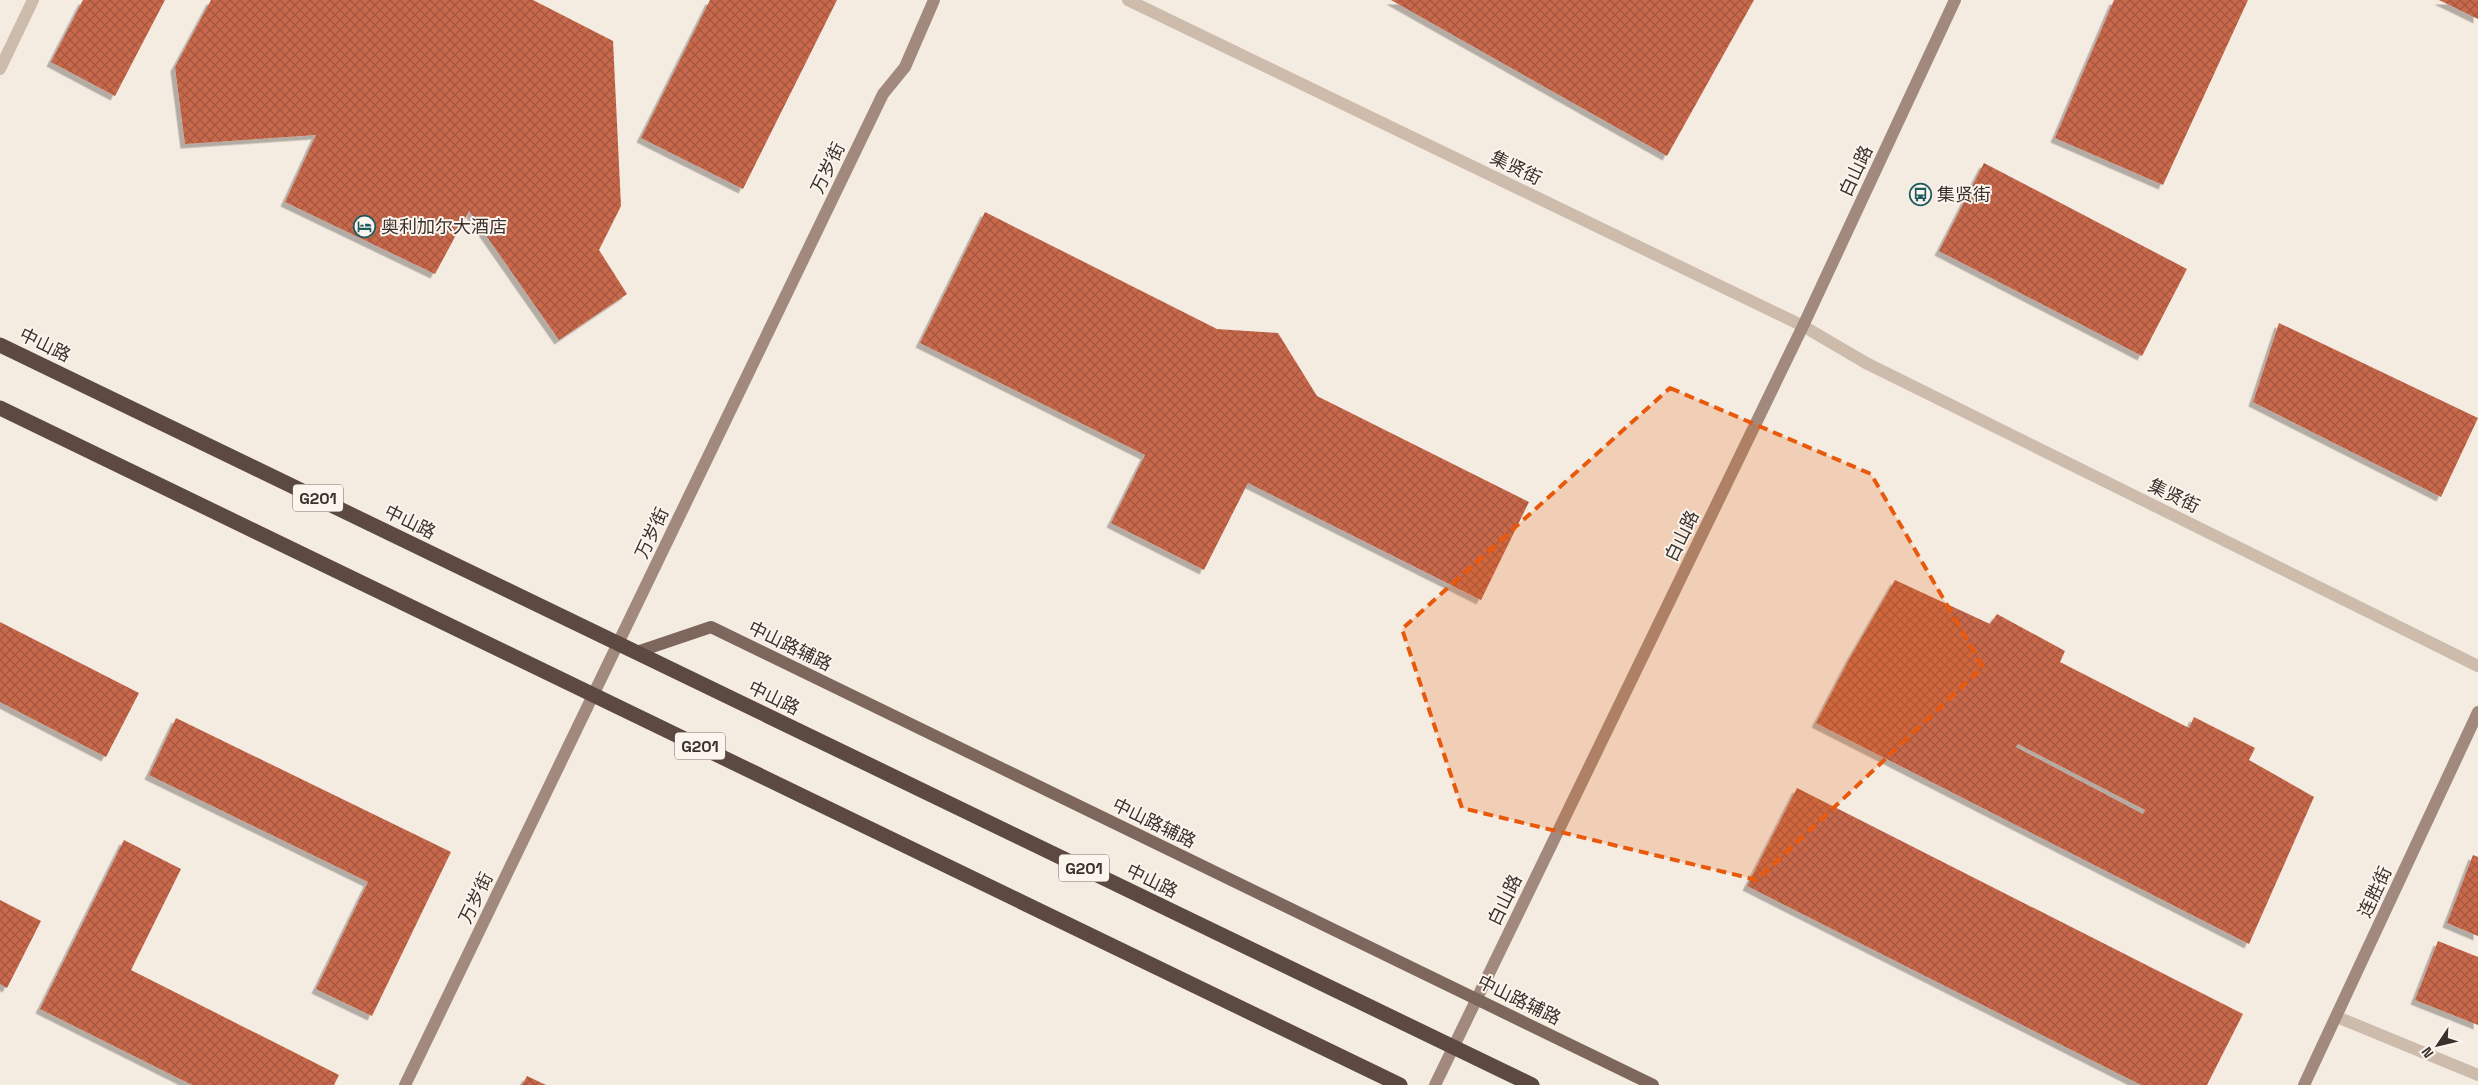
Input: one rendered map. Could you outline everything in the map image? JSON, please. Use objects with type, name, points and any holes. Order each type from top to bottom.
[{"type":"highway","name":"中山路","points":[[0,344],[1532,1085]]},
{"type":"highway","name":"G201","points":[[0,408],[1400,1085]]},
{"type":"main road","name":"万岁街","points":[[405,1085],[879,103],[905,67],[934,0]]},
{"type":"main road","name":"白山路","points":[[1435,1085],[1803,326],[1955,0]]},
{"type":"main road","name":"中山路辅路","points":[[636,652],[711,627],[1653,1085]]},
{"type":"main road","name":"连胜街","points":[[2304,1085],[2478,712]]},
{"type":"street","points":[[0,69],[33,0]]},
{"type":"street","name":"集贤街","points":[[1128,0],[1803,326],[1866,363],[2478,666]]},
{"type":"street","points":[[2337,1017],[2478,1075]]},
{"type":"highlighted area","points":[[1670,388],[1871,474],[1983,667],[1757,880],[1462,808],[1402,629]]},
{"type":"building","points":[[83,0],[165,0],[115,96],[51,62]]},
{"type":"building","points":[[211,0],[533,0],[613,41],[621,206],[599,250],[627,294],[559,340],[469,211],[435,274],[285,202],[316,135],[185,144],[175,67]]},
{"type":"building","points":[[710,0],[837,0],[743,189],[641,138]]},
{"type":"building","points":[[1391,0],[1754,0],[1667,156]]},
{"type":"building","points":[[2114,0],[2248,0],[2163,185],[2055,138]]},
{"type":"building","points":[[2439,0],[2478,0],[2478,19]]},
{"type":"building","points":[[1984,163],[2187,269],[2142,356],[1939,251]]},
{"type":"building","points":[[985,212],[1217,329],[1278,333],[1317,396],[1529,502],[1481,600],[1248,483],[1204,570],[1111,523],[1145,455],[920,343]]},
{"type":"building","points":[[2279,323],[2478,418],[2441,497],[2253,402]]},
{"type":"building","points":[[1895,580],[1990,624],[1997,614],[2065,651],[2060,662],[2189,728],[2194,717],[2255,748],[2249,760],[2314,797],[2249,944],[1816,723],[1850,658]],"holes":[[[2018,744],[2145,810],[2143,814],[2016,747]]]},
{"type":"building","points":[[0,622],[139,693],[106,757],[0,702]]},
{"type":"building","points":[[176,718],[451,852],[372,1016],[316,989],[368,882],[149,775]]},
{"type":"building","points":[[1797,788],[2243,1014],[2207,1085],[2141,1085],[1747,886]]},
{"type":"building","points":[[124,840],[181,869],[131,970],[339,1075],[334,1085],[192,1085],[40,1009]]},
{"type":"building","points":[[2473,855],[2478,857],[2478,936],[2447,923]]},
{"type":"building","points":[[0,900],[41,921],[7,988],[0,984]]},
{"type":"building","points":[[2438,941],[2478,957],[2478,1025],[2415,1000]]},
{"type":"building","points":[[527,1076],[546,1085],[522,1085]]},
{"type":"place","name":"集贤街","points":[[1921,195]]},
{"type":"place","name":"奥利加尔大酒店","points":[[365,227]]}]
